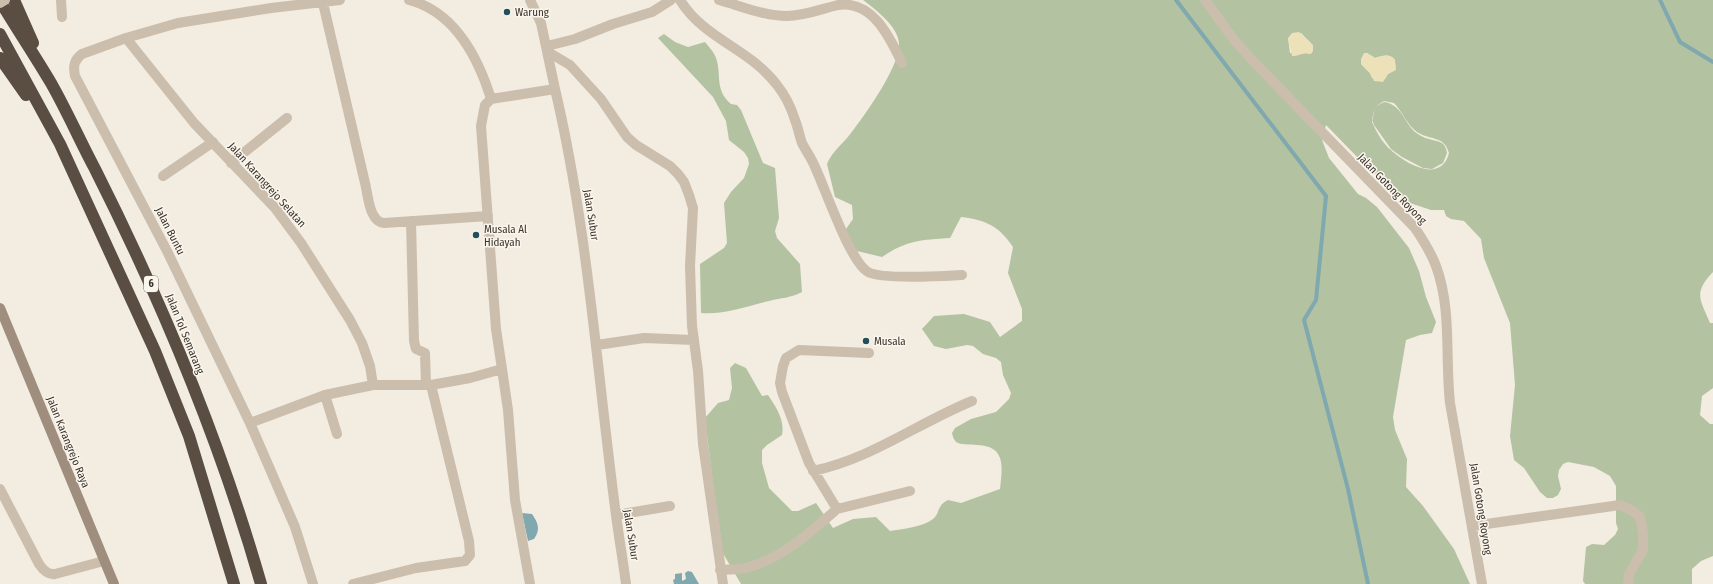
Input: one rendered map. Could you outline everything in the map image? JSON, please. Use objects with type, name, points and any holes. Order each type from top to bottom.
[{"type":"highway","points":[[14,0],[51,84]]},
{"type":"highway","name":"Jalan Tol Semarang","points":[[0,2],[51,84],[118,215],[151,285],[213,437],[261,584]]},
{"type":"highway","name":"6","points":[[0,34],[60,144],[155,351],[189,436],[234,584]]},
{"type":"highway","points":[[0,58],[60,144]]},
{"type":"main road","name":"Jalan Karangrejo Raya","points":[[0,308],[114,584]]},
{"type":"street","points":[[0,2],[5,0]]},
{"type":"street","points":[[61,0],[62,17]]},
{"type":"street","points":[[409,0],[429,4],[463,38],[480,69],[492,99]]},
{"type":"street","points":[[530,0],[541,24],[555,89],[492,99],[485,105],[481,126],[496,329],[508,410],[515,500],[530,584]]},
{"type":"street","points":[[547,49],[613,24],[652,12],[671,0]]},
{"type":"street","points":[[680,0],[688,12],[708,32],[744,53],[766,72],[778,86],[791,108],[802,142],[814,165],[850,248],[868,272],[890,276],[962,275]]},
{"type":"street","points":[[719,0],[778,16],[810,12],[839,5],[850,4],[857,6],[868,12],[878,21],[894,46],[902,63]]},
{"type":"street","name":"Jalan Gotong Royong","points":[[1205,0],[1235,41],[1255,63],[1415,228],[1436,266],[1444,298],[1446,316],[1450,403],[1482,584]]},
{"type":"street","points":[[126,38],[178,23],[271,8],[331,1],[344,98],[374,216],[380,222],[488,216]]},
{"type":"street","name":"Jalan Buntu","points":[[126,38],[77,57],[73,68],[75,76],[167,251],[250,423]]},
{"type":"street","name":"Jalan Karangrejo Selatan","points":[[126,38],[194,123],[281,216],[301,243],[330,287],[362,343],[370,366],[374,385]]},
{"type":"street","points":[[547,49],[570,65],[600,99],[636,145],[670,166],[678,174],[684,182],[693,208],[690,266],[694,340],[703,444],[723,584]]},
{"type":"street","name":"Jalan Subur","points":[[555,89],[568,146],[584,244],[616,515],[626,584]]},
{"type":"street","points":[[231,163],[287,118]]},
{"type":"street","points":[[163,176],[213,142]]},
{"type":"street","points":[[353,584],[416,568],[465,560],[470,555],[469,540],[461,506],[428,385],[425,353],[416,349],[414,341],[411,221]]},
{"type":"street","points":[[597,345],[644,338],[694,340]]},
{"type":"street","points":[[837,509],[813,470],[790,417],[780,383],[784,362],[792,354],[799,350],[869,353]]},
{"type":"street","points":[[313,584],[295,527],[250,423],[325,395],[374,385],[428,385],[470,378],[502,369]]},
{"type":"street","points":[[325,395],[337,434]]},
{"type":"street","points":[[813,470],[827,468],[864,455],[946,412],[972,401]]},
{"type":"street","points":[[0,489],[39,564],[44,570],[55,574],[104,561]]},
{"type":"street","points":[[720,570],[745,568],[770,559],[803,538],[837,509],[910,491]]},
{"type":"street","points":[[1472,526],[1620,505],[1633,511],[1640,517],[1643,533],[1643,550],[1629,574],[1628,584]]},
{"type":"street","points":[[616,515],[670,506]]},
{"type":"green space","points":[[863,0],[1713,0],[1713,272],[1703,285],[1700,296],[1703,308],[1710,323],[1713,323],[1713,388],[1702,396],[1700,415],[1710,424],[1713,424],[1713,556],[1701,561],[1692,569],[1692,584],[1585,584],[1583,581],[1586,547],[1592,544],[1604,545],[1615,535],[1618,529],[1616,523],[1616,486],[1610,476],[1594,467],[1568,462],[1563,464],[1559,470],[1558,476],[1561,489],[1558,495],[1553,498],[1547,498],[1540,492],[1524,468],[1514,460],[1510,436],[1515,385],[1510,323],[1484,258],[1481,239],[1464,221],[1451,219],[1446,216],[1444,210],[1431,210],[1407,202],[1361,161],[1326,125],[1322,140],[1329,158],[1358,194],[1366,198],[1377,207],[1409,248],[1419,271],[1426,297],[1436,322],[1432,333],[1406,340],[1393,417],[1395,430],[1407,459],[1406,487],[1423,506],[1454,549],[1470,584],[741,584],[721,550],[705,418],[718,403],[729,400],[732,388],[730,368],[735,363],[746,368],[762,396],[768,395],[781,419],[783,429],[782,435],[762,450],[762,463],[769,488],[792,511],[798,511],[816,503],[833,528],[853,519],[876,517],[890,531],[929,522],[937,515],[944,502],[948,500],[961,503],[1000,489],[1002,473],[1000,458],[997,452],[987,446],[958,443],[953,437],[952,433],[955,428],[971,419],[996,412],[1009,399],[1011,393],[1003,375],[1001,362],[996,358],[983,354],[973,346],[967,345],[946,349],[934,346],[922,329],[934,316],[964,314],[990,322],[1000,337],[1022,321],[1022,309],[1008,273],[1013,247],[997,229],[991,225],[978,220],[961,217],[950,238],[914,242],[899,247],[882,257],[857,251],[848,242],[846,229],[853,219],[852,205],[835,197],[827,164],[832,155],[851,133],[873,103],[894,65],[898,53],[899,44],[895,31],[880,13]],"holes":[[[1301,33],[1311,43],[1305,53],[1290,53],[1288,38]],[[1367,53],[1375,58],[1390,56],[1395,60],[1393,71],[1388,74],[1385,79],[1372,78],[1370,73],[1361,64]],[[1384,101],[1394,103],[1413,129],[1422,135],[1444,143],[1449,153],[1445,162],[1439,168],[1423,168],[1405,161],[1397,155],[1385,144],[1372,122],[1375,107]]]},
{"type":"green space","points":[[664,34],[675,42],[688,47],[705,42],[714,54],[718,64],[719,82],[722,93],[731,104],[737,105],[741,110],[763,163],[775,168],[779,218],[775,231],[777,238],[800,264],[802,292],[789,297],[735,310],[718,313],[701,313],[700,264],[724,248],[727,243],[724,203],[731,192],[744,178],[749,164],[748,158],[744,152],[729,140],[726,121],[713,97],[658,38]]},
{"type":"green space","points":[[1384,102],[1390,103],[1394,106],[1411,128],[1417,133],[1445,146],[1447,153],[1443,163],[1432,169],[1423,168],[1402,157],[1391,149],[1374,125],[1372,119],[1375,107]]},
{"type":"sand","points":[[1299,32],[1313,45],[1313,51],[1311,54],[1305,53],[1292,56],[1288,38],[1292,33]]},
{"type":"sand","points":[[1364,53],[1367,53],[1375,58],[1390,56],[1395,60],[1396,70],[1388,74],[1383,82],[1374,81],[1370,73],[1361,64],[1361,59]]},
{"type":"water","points":[[522,513],[532,514],[538,526],[534,539],[528,541]]},
{"type":"water","points":[[688,571],[692,572],[699,584],[674,584],[673,580],[675,579],[675,574],[682,573],[682,581],[686,579],[685,573]]},
{"type":"waterway","points":[[1176,0],[1326,196],[1316,300],[1304,320],[1348,489],[1368,584]]},
{"type":"waterway","points":[[1660,0],[1680,42],[1713,62]]},
{"type":"place","name":"Warung","points":[[507,12]]},
{"type":"place","name":"Musala Al Hidayah","points":[[476,235]]},
{"type":"place","name":"Musala","points":[[866,341]]}]
